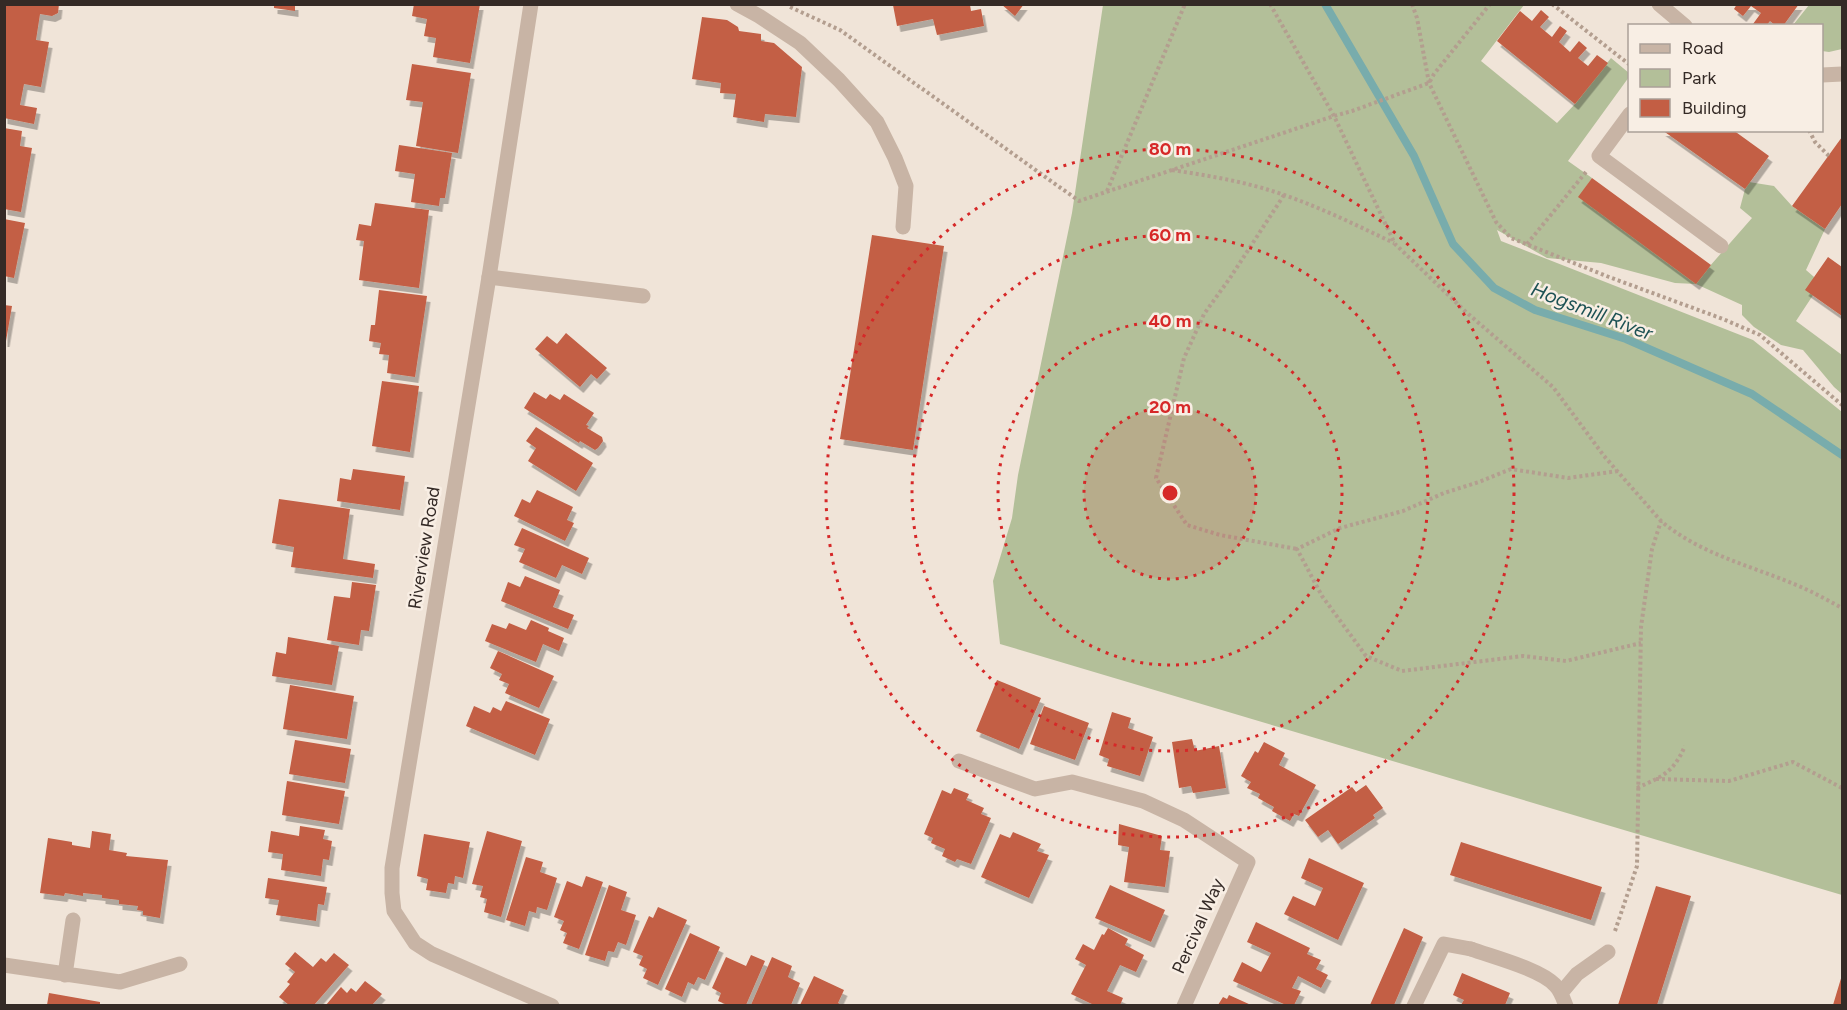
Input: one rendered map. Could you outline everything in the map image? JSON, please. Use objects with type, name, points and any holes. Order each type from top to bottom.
[{"type":"street","name":"Riverview Road","points":[[531,4],[489,277],[413,732],[392,868],[392,892],[394,911],[416,943],[432,954],[552,1005]]},
{"type":"street","points":[[737,4],[800,43],[839,80],[877,122],[906,186],[903,227]]},
{"type":"street","points":[[1659,4],[1683,24]]},
{"type":"street","points":[[1823,75],[1842,74]]},
{"type":"street","points":[[1628,115],[1599,156],[1721,246]]},
{"type":"street","points":[[489,277],[643,296]]},
{"type":"street","name":"Percival Way","points":[[959,761],[1035,789],[1072,782],[1143,801],[1184,820],[1248,862],[1184,1005]]},
{"type":"street","points":[[65,975],[73,920]]},
{"type":"street","points":[[1414,1005],[1444,944],[1471,949],[1540,974],[1554,983],[1564,999]]},
{"type":"street","points":[[1564,999],[1577,974],[1608,952]]},
{"type":"street","points":[[4,966],[120,982],[180,963]]},
{"type":"path","points":[[783,4],[840,30],[1079,201],[1430,83],[1434,74],[1490,4]]},
{"type":"path","points":[[1107,191],[1185,4]]},
{"type":"path","points":[[1270,4],[1334,116],[1395,244]]},
{"type":"path","points":[[1412,4],[1430,83],[1496,222],[1511,238],[1760,335],[1842,405]]},
{"type":"path","points":[[1552,4],[1628,64]]},
{"type":"path","points":[[1810,132],[1815,142],[1829,156]]},
{"type":"path","points":[[1527,244],[1599,156]]},
{"type":"path","points":[[1171,170],[1223,178],[1284,195],[1333,214],[1395,244],[1466,312],[1553,387],[1618,471],[1661,521],[1702,548],[1801,587],[1842,608]]},
{"type":"path","points":[[1284,195],[1230,278],[1203,314],[1184,358],[1156,478],[1187,525],[1220,535],[1297,549],[1340,528],[1403,511],[1444,493],[1511,469],[1568,478],[1618,471]]},
{"type":"path","points":[[1608,952],[1637,866],[1641,627],[1652,549],[1661,521]]},
{"type":"path","points":[[1297,549],[1322,596],[1366,656],[1402,671],[1523,656],[1566,661],[1641,644]]},
{"type":"path","points":[[1637,788],[1666,774],[1678,761],[1685,746]]},
{"type":"path","points":[[1656,779],[1729,781],[1793,762],[1842,788]]},
{"type":"green space","points":[[1103,5],[1524,5],[1481,61],[1557,123],[1611,58],[1628,72],[1628,78],[1568,161],[1592,178],[1579,197],[1695,283],[1752,218],[1740,208],[1749,182],[1774,186],[1792,206],[1825,229],[1806,270],[1821,283],[1796,321],[1842,355],[1842,394],[1803,350],[1781,345],[1754,327],[1742,315],[1742,305],[1696,284],[1675,283],[1601,263],[1547,258],[1497,230],[1501,241],[1753,340],[1842,412],[1842,895],[1000,644],[993,581],[1012,518],[1018,475],[1072,213]]},
{"type":"green space","points":[[1809,5],[1840,5],[1842,7],[1842,49],[1823,51],[1823,24],[1794,24]]},
{"type":"building","points":[[4,4],[59,4],[58,13],[52,16],[40,14],[36,40],[49,42],[41,87],[24,84],[20,105],[37,108],[34,124],[4,118]]},
{"type":"building","points":[[274,4],[295,4],[295,11],[274,8]]},
{"type":"building","points":[[414,4],[480,4],[470,63],[433,57],[436,38],[424,36],[427,19],[412,16]]},
{"type":"building","points":[[1001,4],[1024,4],[1015,16]]},
{"type":"building","points":[[1737,4],[1799,4],[1784,24],[1774,24],[1770,21],[1768,24],[1753,24],[1761,13],[1751,6],[1743,16],[1734,9]]},
{"type":"building","points":[[893,5],[970,5],[971,11],[981,9],[984,26],[937,35],[933,19],[897,26]]},
{"type":"building","points":[[1541,10],[1549,17],[1540,27],[1552,37],[1560,26],[1567,31],[1559,42],[1570,52],[1579,41],[1587,48],[1578,58],[1588,66],[1597,55],[1608,63],[1575,104],[1497,41],[1520,11],[1532,21]]},
{"type":"building","points":[[702,17],[727,20],[738,27],[739,31],[761,34],[761,41],[774,43],[802,67],[796,117],[765,114],[764,122],[733,117],[736,94],[720,93],[721,83],[692,79]]},
{"type":"building","points":[[412,64],[471,73],[458,153],[416,146],[423,102],[406,100]]},
{"type":"building","points":[[4,128],[22,131],[20,146],[32,148],[21,212],[4,209]]},
{"type":"building","points":[[1665,132],[1736,132],[1769,156],[1745,189]]},
{"type":"building","points":[[1842,137],[1842,204],[1825,229],[1792,206]]},
{"type":"building","points":[[399,145],[452,153],[445,198],[440,198],[439,206],[411,202],[415,174],[395,171]]},
{"type":"building","points":[[1592,178],[1711,265],[1696,284],[1578,197]]},
{"type":"building","points":[[375,203],[429,210],[419,288],[359,280],[364,241],[356,240],[359,224],[371,226]]},
{"type":"building","points":[[4,219],[25,223],[14,278],[4,276]]},
{"type":"building","points":[[872,235],[944,246],[913,450],[840,439]]},
{"type":"building","points":[[1828,257],[1842,267],[1842,316],[1805,290]]},
{"type":"building","points":[[379,290],[427,296],[415,377],[387,373],[389,355],[379,354],[381,343],[369,341],[371,325],[375,325]]},
{"type":"building","points":[[4,305],[12,306],[6,341],[4,341]]},
{"type":"building","points":[[566,333],[607,368],[597,379],[591,374],[580,387],[535,349],[547,336],[557,344]]},
{"type":"building","points":[[382,381],[419,386],[410,452],[372,446]]},
{"type":"building","points":[[534,392],[546,399],[550,394],[560,400],[564,394],[594,413],[586,425],[602,437],[603,441],[598,448],[595,450],[580,441],[579,443],[524,408]]},
{"type":"building","points":[[536,427],[593,463],[576,491],[528,461],[536,448],[526,441]]},
{"type":"building","points":[[353,469],[405,476],[400,510],[337,501],[340,478],[351,480]]},
{"type":"building","points":[[537,490],[573,507],[567,520],[574,523],[565,541],[514,516],[522,499],[530,503]]},
{"type":"building","points":[[279,499],[350,509],[343,559],[375,564],[373,578],[291,567],[294,547],[272,543]]},
{"type":"building","points":[[522,528],[589,558],[582,574],[562,565],[556,578],[519,562],[525,549],[514,545]]},
{"type":"building","points":[[525,576],[560,590],[553,607],[574,615],[568,629],[501,601],[508,582],[520,587]]},
{"type":"building","points":[[352,582],[376,585],[369,631],[361,630],[359,645],[327,640],[334,596],[350,598]]},
{"type":"building","points":[[531,620],[564,638],[559,651],[543,644],[536,662],[485,641],[492,624],[506,629],[509,623],[526,630]]},
{"type":"building","points":[[288,637],[339,646],[332,685],[272,676],[276,652],[286,654]]},
{"type":"building","points":[[498,651],[554,676],[539,708],[505,693],[509,684],[499,680],[502,674],[490,668]]},
{"type":"building","points":[[997,680],[1041,698],[1019,749],[976,731]]},
{"type":"building","points":[[290,685],[354,696],[347,739],[283,729]]},
{"type":"building","points":[[506,701],[550,719],[535,755],[466,726],[474,706],[490,713],[493,707],[501,711]]},
{"type":"building","points":[[1044,706],[1089,723],[1075,760],[1030,744]]},
{"type":"building","points":[[1112,712],[1131,718],[1128,728],[1153,737],[1140,776],[1107,766],[1109,759],[1099,755]]},
{"type":"building","points":[[1192,739],[1195,751],[1219,746],[1226,788],[1193,793],[1191,786],[1179,788],[1172,742]]},
{"type":"building","points":[[295,740],[351,749],[345,783],[289,774]]},
{"type":"building","points":[[1264,742],[1285,753],[1279,765],[1316,785],[1299,816],[1294,814],[1290,821],[1272,811],[1274,807],[1258,798],[1260,794],[1247,788],[1251,782],[1241,776],[1255,751],[1258,753]]},
{"type":"building","points":[[287,781],[345,791],[339,824],[282,815]]},
{"type":"building","points":[[1366,785],[1383,808],[1373,815],[1375,818],[1338,844],[1328,830],[1318,837],[1305,820],[1352,787],[1356,792]]},
{"type":"building","points":[[954,788],[969,794],[966,800],[984,808],[981,814],[991,818],[971,864],[957,859],[955,862],[942,856],[945,849],[931,843],[933,838],[924,834],[942,790],[951,794]]},
{"type":"building","points":[[1119,824],[1162,836],[1160,850],[1170,851],[1165,887],[1124,882],[1129,847],[1118,845]]},
{"type":"building","points":[[300,826],[325,830],[323,839],[332,841],[329,860],[323,859],[321,876],[281,870],[283,854],[268,852],[271,831],[299,836]]},
{"type":"building","points":[[92,831],[111,834],[109,850],[127,853],[126,856],[168,860],[160,918],[143,915],[143,911],[137,910],[138,906],[119,904],[119,900],[102,898],[102,895],[83,893],[83,896],[65,893],[64,896],[40,893],[48,838],[90,848]]},
{"type":"building","points":[[487,831],[522,841],[501,917],[484,912],[487,899],[480,897],[483,886],[472,884]]},
{"type":"building","points":[[1013,832],[1041,844],[1037,851],[1049,855],[1029,898],[981,877],[1000,834],[1010,838]]},
{"type":"building","points":[[424,834],[470,842],[463,878],[455,876],[454,884],[448,883],[446,893],[426,890],[428,879],[417,876]]},
{"type":"building","points":[[1461,842],[1602,887],[1591,920],[1450,875]]},
{"type":"building","points":[[526,857],[543,862],[540,872],[557,878],[547,910],[537,907],[536,913],[529,911],[525,926],[506,920]]},
{"type":"building","points":[[1309,858],[1364,883],[1338,940],[1284,914],[1293,896],[1315,906],[1323,888],[1301,878]]},
{"type":"building","points":[[586,876],[603,882],[579,949],[563,943],[567,933],[560,930],[564,921],[554,917],[567,881],[582,887]]},
{"type":"building","points":[[268,878],[327,887],[324,905],[318,904],[316,921],[276,915],[279,900],[265,898]]},
{"type":"building","points":[[609,885],[627,892],[621,910],[636,915],[626,945],[618,942],[614,952],[608,951],[605,961],[585,955]]},
{"type":"building","points":[[1110,885],[1165,910],[1151,942],[1095,918]]},
{"type":"building","points":[[1656,886],[1691,896],[1657,1005],[1618,1005]]},
{"type":"building","points":[[658,907],[687,920],[658,985],[643,978],[647,969],[639,965],[643,956],[633,952],[649,916],[653,918]]},
{"type":"building","points":[[1256,922],[1310,948],[1307,954],[1321,960],[1316,969],[1328,975],[1321,988],[1298,976],[1292,988],[1301,991],[1294,1005],[1286,1005],[1233,981],[1242,962],[1261,972],[1271,953],[1247,942]]},
{"type":"building","points":[[1108,928],[1128,939],[1125,945],[1144,955],[1136,972],[1120,965],[1107,991],[1123,998],[1120,1005],[1094,1005],[1071,994],[1086,965],[1075,959],[1083,944],[1094,950],[1102,934],[1104,935]]},
{"type":"building","points":[[1404,928],[1423,937],[1394,1005],[1370,1005]]},
{"type":"building","points":[[690,933],[720,947],[705,980],[698,977],[694,985],[688,982],[682,997],[665,989]]},
{"type":"building","points":[[295,952],[313,967],[321,958],[326,962],[334,953],[349,965],[314,1005],[289,1005],[279,997],[290,984],[287,982],[295,972],[285,964]]},
{"type":"building","points":[[751,955],[765,961],[746,1005],[724,1005],[718,1001],[721,993],[712,988],[726,957],[746,966]]},
{"type":"building","points":[[772,957],[792,966],[788,977],[800,983],[791,1005],[751,1005]]},
{"type":"building","points":[[1462,973],[1510,993],[1505,1005],[1461,1005],[1464,1000],[1453,995]]},
{"type":"building","points":[[1842,975],[1842,1005],[1833,1005]]},
{"type":"building","points":[[814,976],[844,990],[838,1003],[842,1005],[800,1005]]},
{"type":"building","points":[[365,981],[382,994],[372,1005],[326,1005],[341,987],[347,993],[351,988],[356,992]]},
{"type":"building","points":[[49,993],[100,1002],[100,1005],[47,1005]]},
{"type":"building","points":[[1229,995],[1251,1005],[1218,1005],[1223,997],[1227,999]]},
{"type":"waterway","name":"Hogsmill River","points":[[1325,4],[1414,156],[1453,244],[1494,288],[1535,310],[1626,339],[1752,394],[1842,455]]}]
